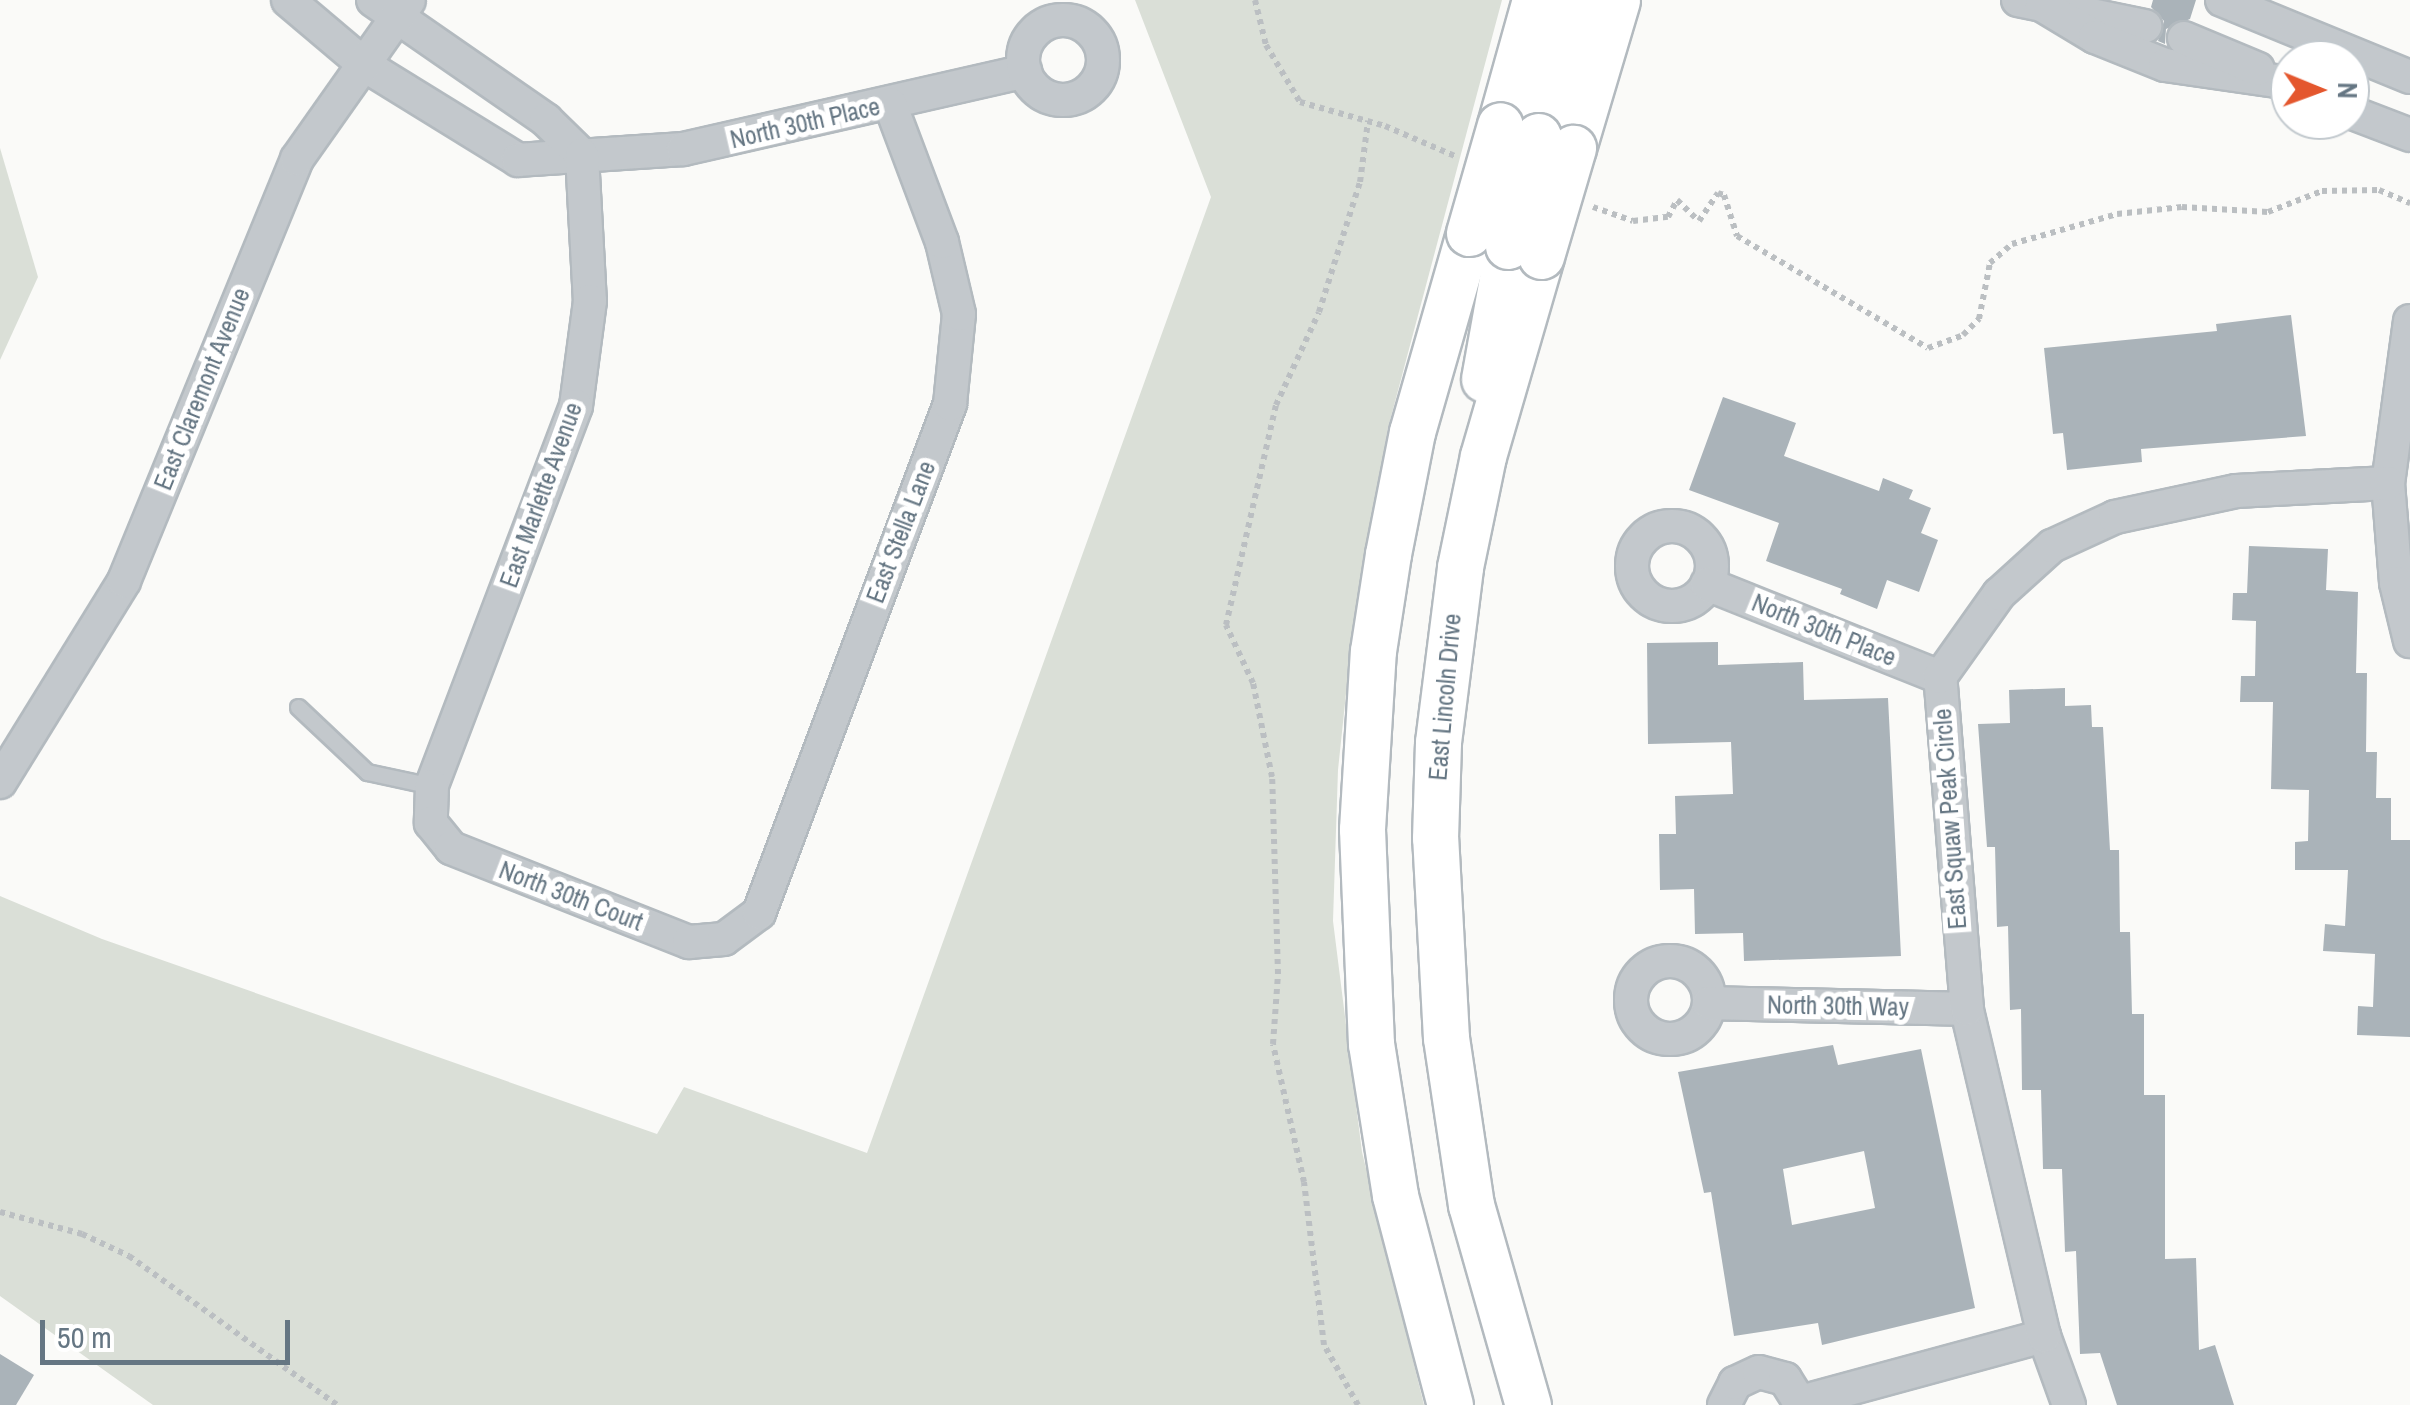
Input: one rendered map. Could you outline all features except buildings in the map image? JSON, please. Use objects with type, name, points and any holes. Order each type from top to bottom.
[{"type":"main road","points":[[1535,0],[1537,136]]},
{"type":"main road","points":[[1450,1405],[1395,1195],[1371,1044],[1362,828],[1373,652],[1412,432],[1506,245],[1576,0]]},
{"type":"main road","points":[[1537,136],[1617,0]]},
{"type":"main road","name":"East Lincoln Drive","points":[[1506,245],[1484,351],[1483,456],[1450,625],[1438,742],[1439,948],[1472,1205],[1528,1405]]},
{"type":"street","name":"North 30th Place","points":[[288,0],[366,66],[518,160],[682,149],[1024,70]]},
{"type":"street","points":[[2222,0],[2312,32],[2410,76]]},
{"type":"street","points":[[2273,0],[2312,32]]},
{"type":"street","points":[[2030,2],[2145,26]]},
{"type":"street","points":[[2030,2],[2095,37],[2165,66],[2270,80]]},
{"type":"street","name":"East Claremont Avenue","points":[[0,782],[124,581],[297,159],[366,66],[393,6]]},
{"type":"street","points":[[393,6],[546,120],[582,155]]},
{"type":"street","points":[[2184,38],[2270,75]]},
{"type":"street","name":"East Stella Lane","points":[[724,939],[759,914],[950,404],[959,314],[942,242],[890,104]]},
{"type":"street","points":[[2370,120],[2410,135]]},
{"type":"street","name":"East Marlette Avenue","points":[[431,822],[432,786],[576,406],[590,301],[582,155]]},
{"type":"street","points":[[2410,321],[2388,484],[2396,583],[2410,642]]},
{"type":"street","name":"East Squaw Peak Circle","points":[[2070,1405],[2044,1336],[1967,1009],[1940,677],[2000,594],[2039,558],[2115,517],[2236,491],[2388,484]]},
{"type":"street","name":"North 30th Place","points":[[1707,584],[1940,677]]},
{"type":"street","name":"North 30th Court","points":[[431,822],[451,848],[689,942],[724,939]]},
{"type":"street","name":"North 30th Way","points":[[1710,1002],[1967,1009]]},
{"type":"street","points":[[1724,1405],[1734,1383],[1759,1372],[1785,1380],[1801,1403],[2044,1336]]},
{"type":"lane","points":[[298,707],[367,772],[432,786]]},
{"type":"path","points":[[1255,0],[1266,44],[1300,102],[1368,120],[1475,164]]},
{"type":"path","points":[[1358,1405],[1324,1345],[1304,1182],[1273,1044],[1278,974],[1272,777],[1253,683],[1226,625],[1276,406],[1319,312],[1360,182],[1368,120]]},
{"type":"path","points":[[1577,201],[1633,221],[1668,217],[1677,200],[1684,201],[1699,220],[1718,193],[1724,196],[1737,236],[1928,348],[1963,336],[1979,318],[1990,263],[2012,244],[2117,214],[2182,207],[2268,212],[2322,191],[2379,190],[2410,203]]},
{"type":"path","points":[[0,1212],[82,1234],[129,1256],[337,1405]]},
{"type":"shaded area","points":[[1135,0],[1502,0],[1388,428],[1353,627],[1338,770],[1333,921],[1362,1152],[1424,1405],[153,1405],[0,1296],[0,896],[102,939],[657,1134],[684,1087],[867,1153],[1211,197]]},
{"type":"shaded area","points":[[0,148],[38,277],[0,360]]}]
